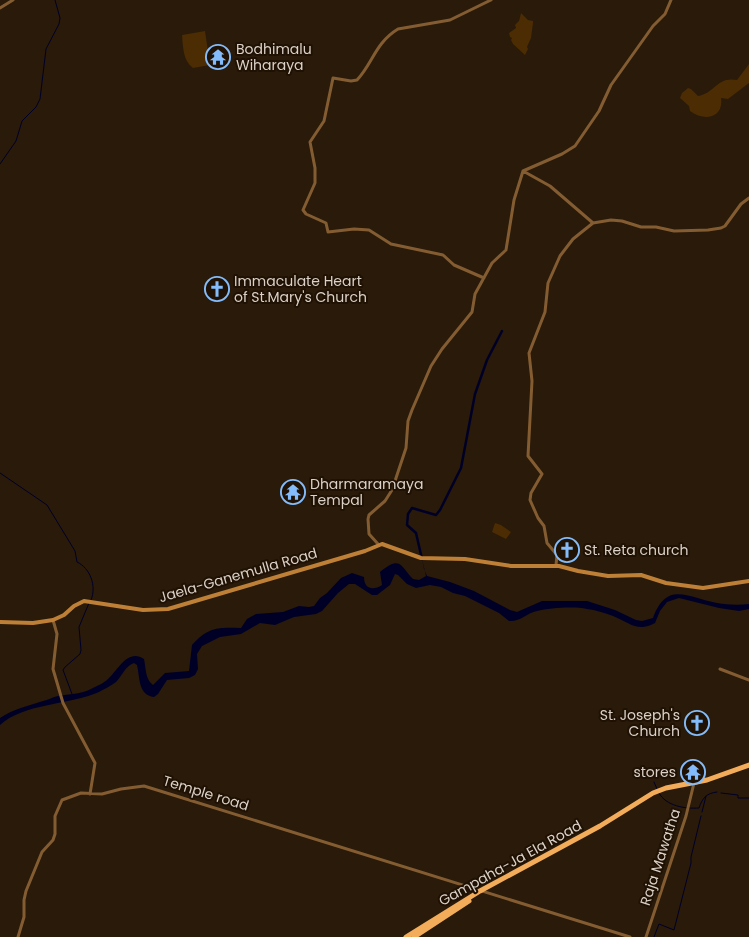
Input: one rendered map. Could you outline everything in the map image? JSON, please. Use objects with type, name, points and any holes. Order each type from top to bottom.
[{"type":"highway","name":"Gampaha-Ja Ela Road","points":[[406,937],[482,891],[657,791],[717,777],[749,765]]},
{"type":"highway","name":"Gampaha-Ja Ela Road","points":[[414,937],[482,891]]},
{"type":"main road","points":[[378,544],[383,544],[422,558],[465,558],[511,566],[556,565],[608,576],[641,575],[666,583],[703,588],[749,581]]},
{"type":"main road","name":"Jaela-Ganemulla Road","points":[[0,622],[33,623],[53,620],[64,615],[79,603],[87,601],[143,610],[168,609],[360,553],[378,544]]},
{"type":"street","points":[[0,8],[13,0]]},
{"type":"street","points":[[484,278],[457,266],[443,255],[391,244],[369,230],[354,229],[328,232],[326,223],[306,214],[303,210],[315,183],[315,168],[310,144],[324,121],[333,78],[357,80],[376,49],[398,29],[450,20],[491,0]]},
{"type":"street","points":[[378,544],[370,534],[369,515],[385,501],[392,490],[406,448],[408,421],[431,366],[442,349],[472,312],[475,294],[492,263],[503,255],[507,247],[514,200],[523,171],[562,154],[575,146],[599,111],[611,85],[653,26],[665,14],[671,0]]},
{"type":"street","points":[[523,171],[550,186],[592,223]]},
{"type":"street","points":[[556,565],[558,555],[547,543],[544,526],[530,500],[531,493],[542,474],[528,456],[532,381],[529,353],[545,312],[548,283],[560,256],[573,239],[592,223],[622,220],[642,227],[674,230],[721,228],[725,226],[741,204],[749,198]]},
{"type":"street","points":[[53,620],[57,634],[53,670],[60,694],[63,703],[96,763],[90,794]]},
{"type":"street","points":[[720,669],[749,680]]},
{"type":"street","name":"Raja Mawatha","points":[[646,937],[686,816],[694,783]]},
{"type":"street","name":"Temple road","points":[[18,937],[24,917],[26,891],[42,852],[53,840],[55,834],[54,820],[62,800],[81,793],[102,794],[144,786],[630,937]]},
{"type":"shaded area","points":[[521,13],[528,20],[533,21],[531,38],[525,55],[513,44],[509,33],[516,28],[515,25],[519,21]]},
{"type":"shaded area","points":[[205,31],[210,65],[193,68],[185,58],[182,35]]},
{"type":"shaded area","points":[[749,64],[749,83],[728,99],[721,98],[719,110],[712,116],[707,117],[695,114],[690,111],[689,106],[680,98],[682,93],[688,88],[698,96],[708,92],[725,80],[737,80]]},
{"type":"shaded area","points":[[495,523],[511,532],[506,539],[492,532]]},
{"type":"water","points":[[392,564],[400,564],[413,579],[419,580],[426,576],[425,571],[427,576],[474,591],[517,612],[542,601],[587,601],[642,621],[653,618],[665,599],[679,594],[721,604],[749,604],[749,609],[739,611],[719,608],[679,598],[667,602],[660,611],[655,623],[643,627],[633,626],[613,616],[590,609],[576,608],[555,608],[537,611],[517,620],[509,621],[499,613],[465,596],[430,585],[416,588],[407,584],[395,574],[390,585],[377,595],[372,595],[355,584],[349,584],[322,611],[316,614],[294,617],[275,625],[260,623],[241,634],[220,637],[202,646],[197,654],[198,669],[195,675],[189,678],[167,680],[154,697],[149,696],[142,689],[137,665],[134,663],[126,669],[116,682],[99,692],[75,700],[22,712],[0,725],[0,718],[15,710],[56,696],[83,692],[98,686],[108,679],[124,661],[133,656],[144,659],[147,677],[153,685],[165,673],[189,671],[192,645],[208,631],[220,628],[241,628],[247,619],[256,614],[283,612],[299,606],[314,606],[341,578],[352,573],[364,577],[367,586],[372,588],[382,585],[380,572]]},
{"type":"waterway","points":[[0,164],[16,141],[22,121],[36,107],[40,99],[46,49],[59,24],[60,18],[55,0]]},
{"type":"waterway","points":[[422,559],[416,533],[407,525],[408,514],[412,508],[436,515],[440,510],[461,468],[475,394],[487,360],[502,331]]},
{"type":"waterway","points":[[0,473],[47,505],[75,551],[77,562],[86,568],[89,573],[93,583],[91,600]]},
{"type":"waterway","points":[[72,694],[63,670],[80,654],[79,627],[89,603]]},
{"type":"waterway","points":[[654,782],[657,789]]},
{"type":"waterway","points":[[659,793],[671,804],[699,808],[707,795],[717,792]]},
{"type":"waterway","points":[[721,793],[738,795],[738,798],[749,798]]},
{"type":"waterway","points":[[702,812],[706,796]]},
{"type":"waterway","points":[[654,937],[659,924],[674,930],[701,816]]},
{"type":"place","name":"Bodhimalu Wiharaya","points":[[218,57]]},
{"type":"place","name":"Immaculate Heart of St.Mary's Church","points":[[217,289]]},
{"type":"place","name":"Dharmaramaya Tempal","points":[[293,492]]},
{"type":"place","name":"St. Reta church","points":[[567,550]]},
{"type":"place","name":"St. Joseph's Church","points":[[697,723]]},
{"type":"place","name":"stores","points":[[693,772]]}]
